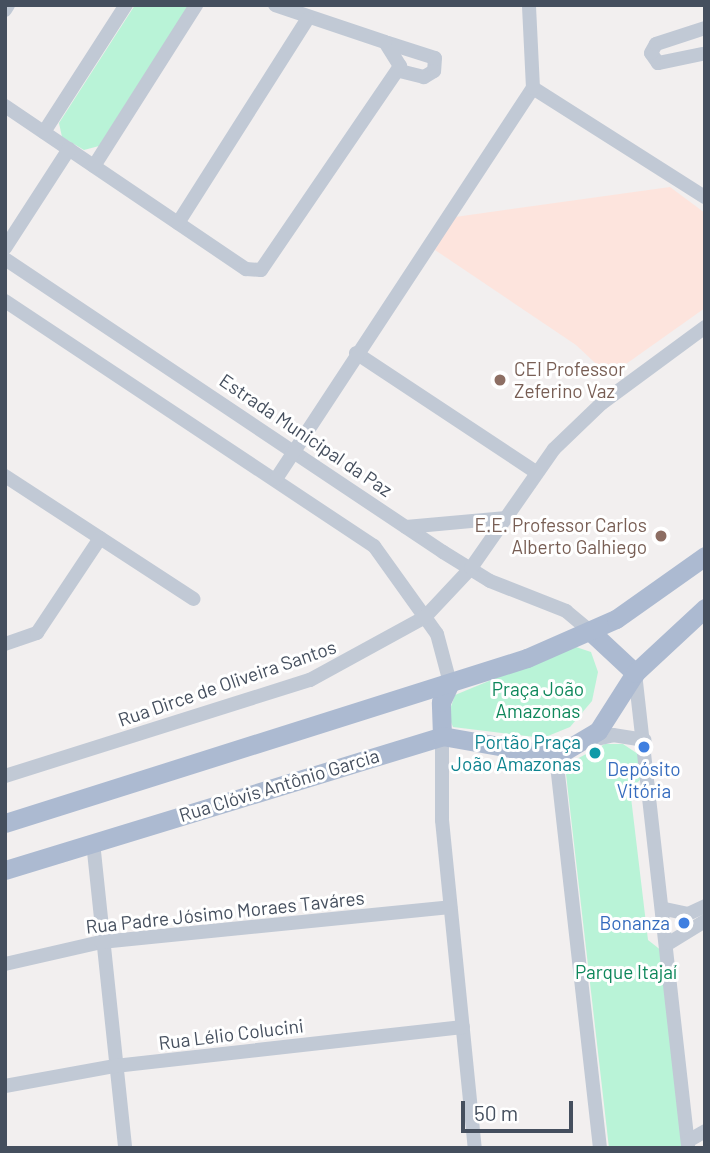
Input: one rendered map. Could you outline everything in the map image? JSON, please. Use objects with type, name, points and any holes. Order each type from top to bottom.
[{"type":"main road","points":[[5,823],[450,683],[590,631],[705,556]]},
{"type":"main road","points":[[556,756],[586,742],[615,711],[635,673],[705,608]]},
{"type":"main road","points":[[590,631],[635,673]]},
{"type":"main road","points":[[442,736],[441,702],[450,683]]},
{"type":"main road","name":"Rua Clóvis Antônio Garcia","points":[[5,870],[442,736],[556,756]]},
{"type":"street","points":[[5,10],[8,5]]},
{"type":"street","points":[[44,132],[126,5]]},
{"type":"street","points":[[94,166],[196,5]]},
{"type":"street","points":[[275,5],[307,20],[435,58],[434,71],[424,77],[400,71]]},
{"type":"street","points":[[276,479],[292,448],[533,88],[529,5]]},
{"type":"street","points":[[178,223],[307,20]]},
{"type":"street","points":[[705,30],[703,57],[658,63],[651,52],[656,44],[705,30]]},
{"type":"street","points":[[5,106],[247,269],[266,268],[400,71],[396,52],[386,42]]},
{"type":"street","points":[[533,88],[705,197]]},
{"type":"street","points":[[5,247],[69,149]]},
{"type":"street","name":"Estrada Municipal da Paz","points":[[5,259],[292,448],[406,527],[471,568],[566,611],[590,631]]},
{"type":"street","points":[[5,302],[374,546],[442,643],[450,683]]},
{"type":"street","name":"Rua Dirce de Oliveira Santos","points":[[5,776],[310,680],[425,617],[471,568],[534,471],[602,403],[705,327]]},
{"type":"street","points":[[356,353],[534,471]]},
{"type":"street","points":[[5,476],[194,599]]},
{"type":"street","points":[[406,527],[504,518]]},
{"type":"street","points":[[5,644],[37,633],[100,538]]},
{"type":"street","points":[[635,673],[669,943],[688,1145]]},
{"type":"street","points":[[586,742],[613,735],[645,740]]},
{"type":"street","points":[[442,736],[450,907],[475,1148]]},
{"type":"street","points":[[556,756],[600,1148]]},
{"type":"street","points":[[93,842],[101,942],[125,1148]]},
{"type":"street","points":[[665,909],[688,914],[705,906]]},
{"type":"street","name":"Rua Padre Jósimo Moraes Taváres","points":[[5,964],[101,942],[450,907]]},
{"type":"street","points":[[669,943],[705,921]]},
{"type":"street","name":"Rua Lélio Colucini","points":[[5,1086],[115,1066],[463,1027]]},
{"type":"street","points":[[688,1145],[704,1133]]},
{"type":"shaded area","points":[[670,187],[705,213],[705,308],[609,376],[576,345],[435,250],[455,217]]},
{"type":"green space","points":[[135,5],[189,5],[99,146],[84,150],[62,137],[59,123]]},
{"type":"green space","name":"Praça João Amazonas","points":[[573,646],[591,652],[598,672],[592,701],[570,727],[543,738],[453,727],[448,715],[455,695]]},
{"type":"green space","name":"Parque Itajaí","points":[[605,744],[623,744],[638,754],[641,779],[630,789],[648,940],[662,951],[683,1148],[609,1148],[566,774],[573,761]]},
{"type":"place","name":"CEI Professor Zeferino Vaz","points":[[500,380]]},
{"type":"place","name":"E.E. Professor Carlos Alberto Galhiego","points":[[661,536]]},
{"type":"place","name":"Depósito Vitória","points":[[644,747]]},
{"type":"place","name":"Portão Praça João Amazonas","points":[[595,753]]},
{"type":"place","name":"Bonanza","points":[[684,923]]}]
